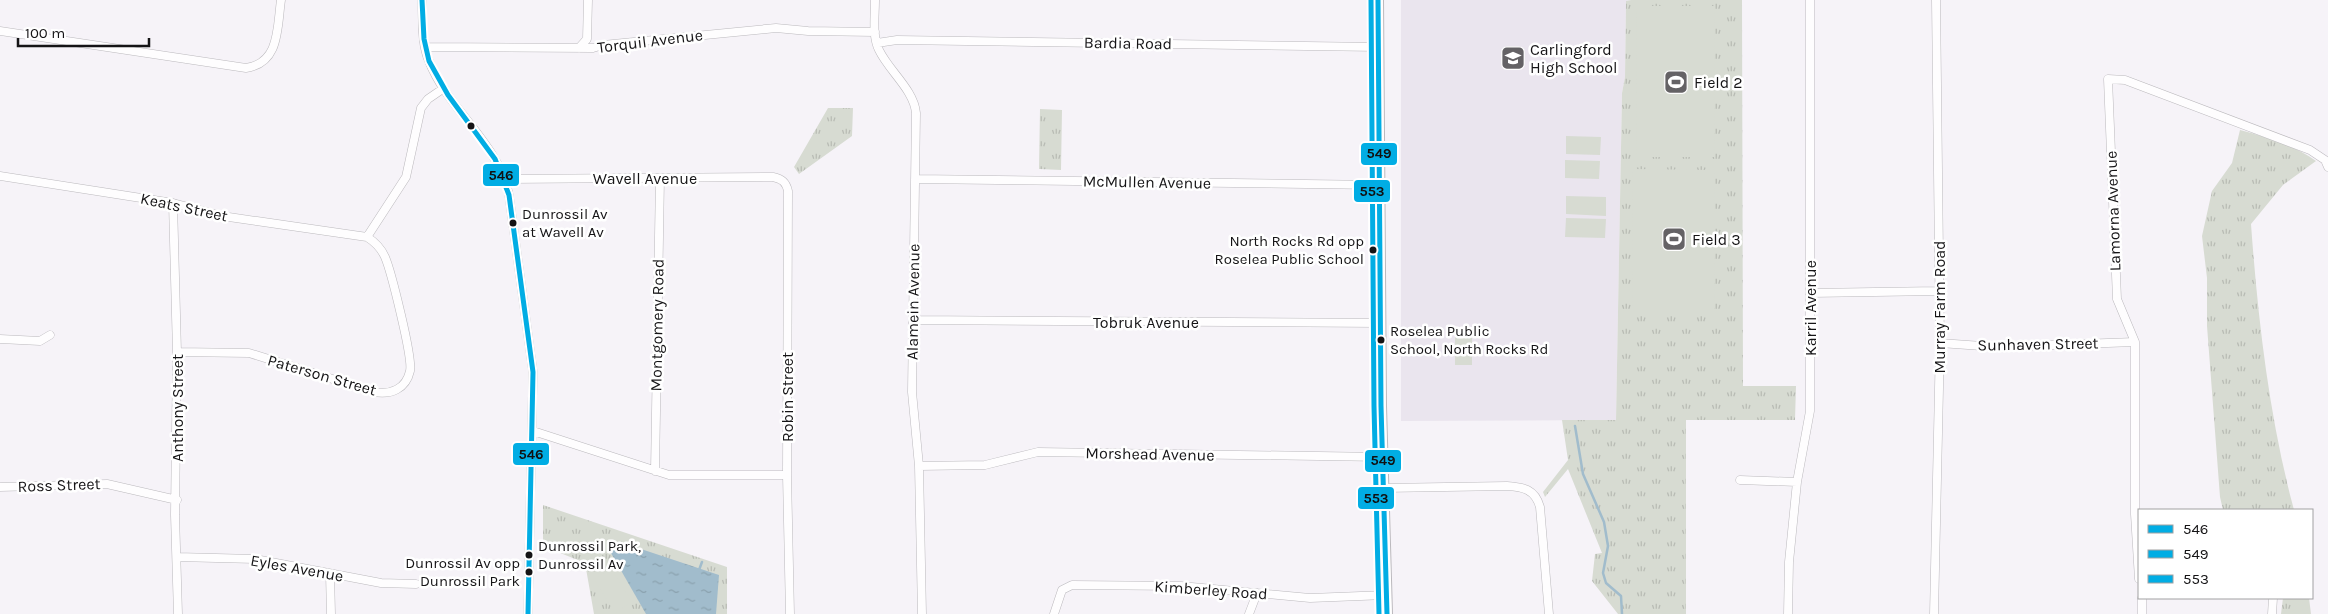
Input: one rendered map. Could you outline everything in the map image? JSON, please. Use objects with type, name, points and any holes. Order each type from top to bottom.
[{"type":"street","points":[[0,31],[246,68],[260,65],[271,55],[274,47],[281,0]]},
{"type":"street","points":[[422,0],[425,47],[432,69],[494,156],[506,179],[534,372],[528,614]]},
{"type":"street","points":[[580,48],[586,42],[588,35],[588,0]]},
{"type":"street","name":"Alamein Avenue","points":[[875,0],[875,32],[880,51],[916,108],[912,392],[918,466],[922,614]]},
{"type":"street","points":[[1378,0],[1380,323],[1387,614]]},
{"type":"street","name":"Karril Avenue","points":[[1788,614],[1789,562],[1797,482],[1810,411],[1810,0]]},
{"type":"street","name":"Murray Farm Road","points":[[1934,614],[1940,343],[1936,0]]},
{"type":"street","name":"Torquil Avenue","points":[[425,47],[593,48],[612,44],[776,28],[808,31],[875,32]]},
{"type":"street","name":"Bardia Road","points":[[877,43],[897,40],[1378,47]]},
{"type":"street","name":"Lamorna Avenue","points":[[2138,560],[2136,523],[2136,342],[2117,299],[2108,79],[2125,80],[2310,150],[2325,160],[2328,167]]},
{"type":"street","points":[[367,237],[406,177],[421,108],[428,99],[444,88]]},
{"type":"street","name":"Keats Street","points":[[0,176],[173,203],[222,216],[367,237]]},
{"type":"street","name":"Wavell Avenue","points":[[506,179],[773,177],[783,181]]},
{"type":"street","name":"Montgomery Road","points":[[655,471],[660,178]]},
{"type":"street","name":"McMullen Avenue","points":[[915,179],[1379,185]]},
{"type":"street","name":"Robin Street","points":[[783,181],[788,191],[787,475],[790,614]]},
{"type":"street","name":"Anthony Street","points":[[173,203],[177,352],[176,500],[178,614]]},
{"type":"street","name":"Paterson Street","points":[[177,352],[249,353],[374,392],[384,393],[398,389],[404,383],[410,370],[409,355],[386,258],[379,246],[367,237]]},
{"type":"street","points":[[1811,293],[1938,291]]},
{"type":"street","name":"Tobruk Avenue","points":[[913,320],[1380,323]]},
{"type":"street","points":[[0,339],[40,341],[50,335]]},
{"type":"street","name":"Sunhaven Street","points":[[1940,343],[1996,347],[2136,342]]},
{"type":"street","points":[[533,431],[669,476],[787,475]]},
{"type":"street","name":"Morshead Avenue","points":[[918,466],[985,464],[1038,452],[1383,457]]},
{"type":"street","points":[[1740,480],[1797,482]]},
{"type":"street","name":"Ross Street","points":[[0,487],[107,484],[176,500]]},
{"type":"street","points":[[1384,488],[1507,486],[1524,488],[1530,491],[1538,499],[1540,507],[1549,614]]},
{"type":"street","name":"Eyles Avenue","points":[[178,557],[255,559],[381,583],[416,584]]},
{"type":"street","points":[[330,574],[331,614]]},
{"type":"street","name":"Kimberley Road","points":[[1054,614],[1062,590],[1072,585],[1176,586],[1313,598],[1386,594]]},
{"type":"street","points":[[1249,614],[1257,593]]},
{"type":"street","points":[[2142,599],[2142,614]]},
{"type":"street","points":[[2272,614],[2273,599]]},
{"type":"shaded area","points":[[1401,0],[1631,0],[1626,1],[1625,77],[1622,93],[1616,420],[1401,421]]},
{"type":"green space","points":[[1742,0],[1743,386],[1796,386],[1795,420],[1686,420],[1686,614],[1618,614],[1592,581],[1595,554],[1602,553],[1568,469],[1545,497],[1543,492],[1568,460],[1562,420],[1616,420],[1622,93],[1625,77],[1626,1]]},
{"type":"green space","name":"Field 2","points":[[1637,6],[1715,6],[1714,157],[1636,157]]},
{"type":"green space","points":[[828,108],[853,108],[852,136],[799,174],[794,167]]},
{"type":"green space","points":[[1040,109],[1062,110],[1061,170],[1039,169]]},
{"type":"green space","points":[[2240,130],[2289,146],[2316,161],[2283,185],[2251,224],[2257,296],[2271,404],[2294,509],[2223,509],[2220,497],[2207,326],[2207,278],[2202,236],[2212,191],[2232,163]]},
{"type":"green space","points":[[1566,136],[1601,137],[1600,155],[1566,154]]},
{"type":"green space","points":[[1565,160],[1600,161],[1599,179],[1565,178]]},
{"type":"green space","name":"Field 3","points":[[1633,169],[1715,170],[1714,309],[1632,309]]},
{"type":"green space","points":[[1566,196],[1606,197],[1606,216],[1566,214]]},
{"type":"green space","points":[[1566,218],[1606,219],[1605,238],[1565,237]]},
{"type":"green space","points":[[1455,334],[1472,334],[1472,365],[1455,365]]},
{"type":"green space","points":[[543,505],[727,567],[727,614],[594,614],[585,563],[543,546]]},
{"type":"green space","points":[[611,568],[632,602],[615,613],[594,579]]},
{"type":"green space","points":[[2283,599],[2309,599],[2311,614],[2281,614]]},
{"type":"water","points":[[620,542],[719,575],[716,614],[646,614],[611,553],[614,545]]},
{"type":"waterway","points":[[1575,426],[1583,474],[1604,522],[1608,546],[1603,573],[1606,583],[1621,596],[1622,614]]},
{"type":"waterway","points":[[699,570],[702,562]]},
{"type":"transit line","name":"546","points":[[422,0],[424,39],[429,61],[448,95],[495,159],[509,195],[533,372],[528,614]]},
{"type":"transit line","name":"553","points":[[1371,0],[1374,406],[1379,614]]},
{"type":"transit line","name":"549","points":[[1378,0],[1381,406],[1387,614]]},
{"type":"place","name":"Carlingford High School","points":[[1513,58]]},
{"type":"place","name":"Field 2","points":[[1676,82]]},
{"type":"place","name":"Dunrossil Av at Wavell Av","points":[[513,223]]},
{"type":"place","name":"Field 3","points":[[1674,239]]},
{"type":"place","name":"North Rocks Rd opp Roselea Public School","points":[[1373,250]]},
{"type":"place","name":"Roselea Public School, North Rocks Rd","points":[[1381,340]]},
{"type":"place","name":"Dunrossil Park, Dunrossil Av","points":[[529,555]]},
{"type":"place","name":"Dunrossil Av opp Dunrossil Park","points":[[529,572]]}]
